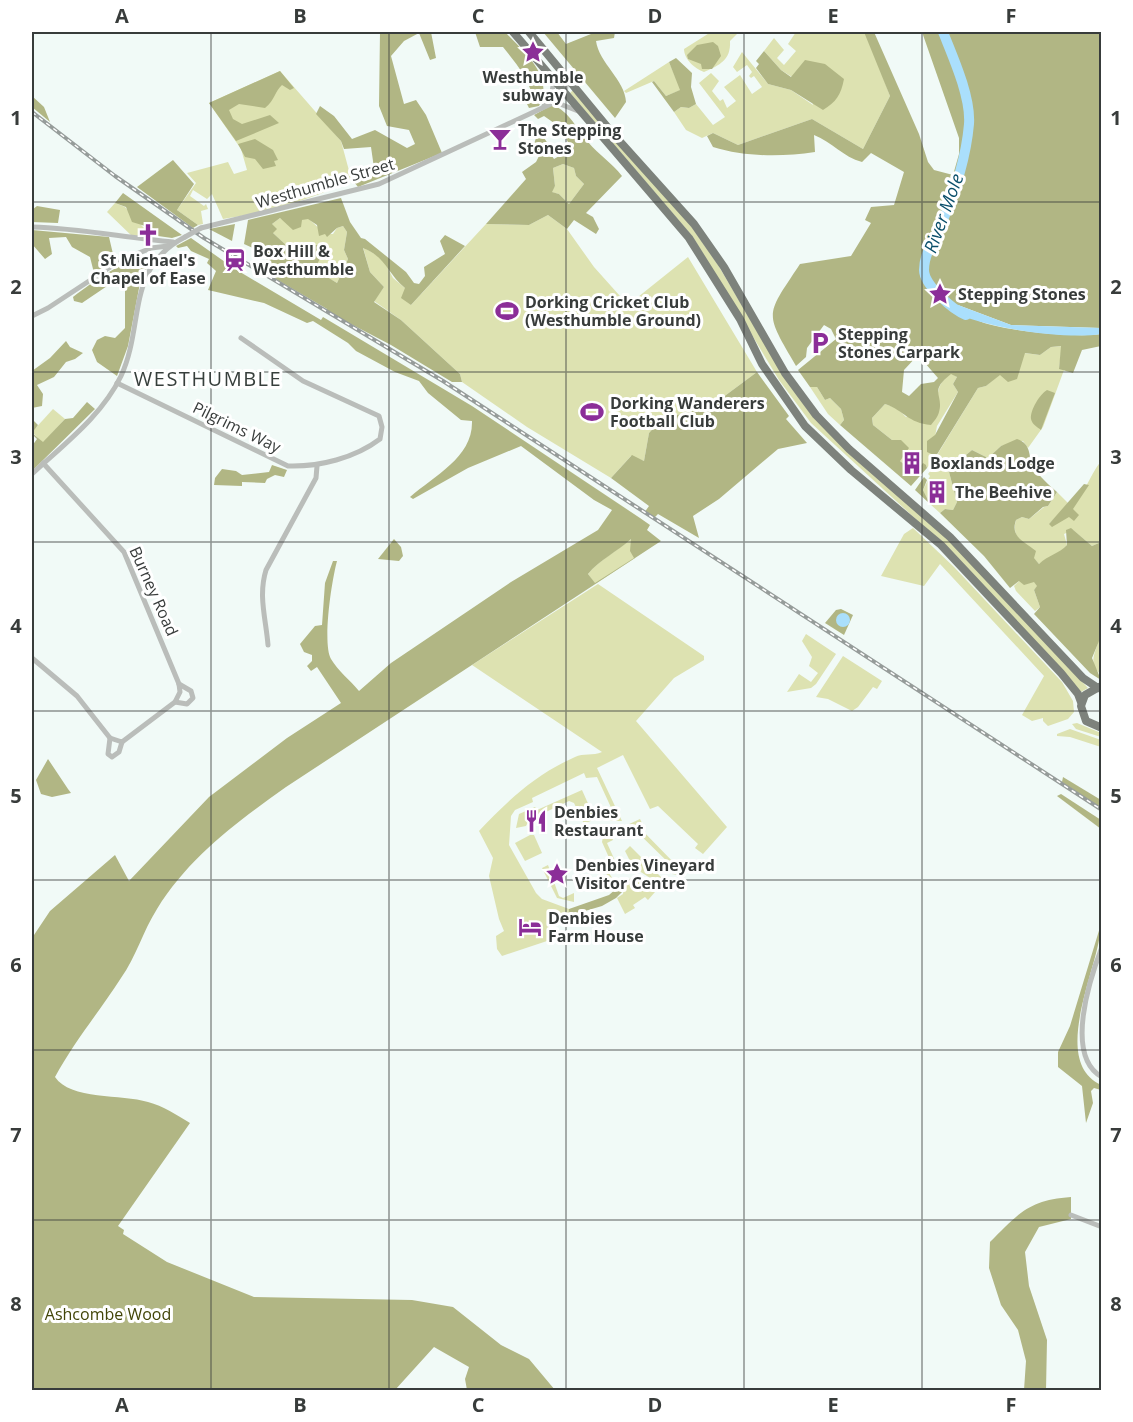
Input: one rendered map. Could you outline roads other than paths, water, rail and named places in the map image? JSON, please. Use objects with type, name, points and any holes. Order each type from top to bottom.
[{"type":"highway","points":[[513,32],[689,238],[740,319],[762,364],[805,426],[852,470],[941,545],[1073,687],[1081,702],[1082,717],[1101,728]]},
{"type":"highway","points":[[529,32],[614,135],[679,206],[707,241],[785,373],[816,415],[849,449],[950,537],[1083,678],[1100,687]]},
{"type":"highway","points":[[1081,702],[1090,691],[1100,687]]},
{"type":"street","points":[[566,94],[567,77]]},
{"type":"street","points":[[543,108],[552,92],[554,80]]},
{"type":"street","name":"Westhumble Street","points":[[168,246],[201,228],[379,184],[543,108],[566,94]]},
{"type":"street","points":[[555,102],[582,113]]},
{"type":"street","points":[[32,227],[71,229],[132,240],[175,242]]},
{"type":"street","points":[[32,316],[121,260],[150,248],[168,246]]},
{"type":"street","points":[[32,474],[88,421],[117,383],[130,347],[145,277],[155,259],[168,246]]},
{"type":"street","name":"Pilgrims Way","points":[[117,383],[288,466],[317,466],[377,442],[382,435],[381,419],[303,381],[241,339]]},
{"type":"street","name":"Burney Road","points":[[32,658],[72,690],[110,738],[108,754],[111,757],[119,753],[122,741],[175,702],[187,704],[193,698],[191,691],[179,684],[124,552],[43,463]]},
{"type":"street","points":[[268,645],[262,581],[316,478],[317,466]]},
{"type":"street","points":[[175,702],[180,692],[179,684]]},
{"type":"street","points":[[110,738],[122,741]]},
{"type":"street","points":[[1101,947],[1085,1000],[1083,1027],[1086,1060],[1089,1068],[1101,1077]]},
{"type":"street","points":[[1071,1215],[1101,1227]]},
{"type":"water","points":[[958,305],[1011,325],[1101,328],[1101,334],[1047,334],[983,323],[951,311]]},
{"type":"water","points":[[843,613],[848,615],[850,620],[848,625],[843,627],[838,625],[836,620],[838,615]]},
{"type":"waterway","name":"River Mole","points":[[943,32],[964,90],[969,124],[955,190],[927,253],[924,270],[934,290],[954,308],[966,315]]},
{"type":"railway","points":[[32,112],[115,176],[204,238],[443,381],[1102,810]]},
{"type":"place","name":"Westhumble subway","points":[[533,52]]},
{"type":"place","name":"The Stepping Stones","points":[[500,139]]},
{"type":"place","name":"St Michael's Chapel of Ease","points":[[148,235]]},
{"type":"place","name":"Box Hill & Westhumble","points":[[235,260]]},
{"type":"place","name":"Stepping Stones","points":[[940,294]]},
{"type":"place","name":"Dorking Cricket Club (Westhumble Ground)","points":[[507,311]]},
{"type":"place","name":"Stepping Stones Carpark","points":[[820,343]]},
{"type":"place","name":"Dorking Wanderers Football Club","points":[[592,412]]},
{"type":"place","name":"Boxlands Lodge","points":[[912,463]]},
{"type":"place","name":"The Beehive","points":[[937,492]]},
{"type":"place","name":"Denbies Restaurant","points":[[536,821]]},
{"type":"place","name":"Denbies Vineyard Visitor Centre","points":[[557,874]]},
{"type":"place","name":"Denbies Farm House","points":[[530,927]]},
{"type":"district","name":"WESTHUMBLE","points":[[208,378]]},
{"type":"park label","name":"Ashcombe Wood","points":[[108,1314]]}]
